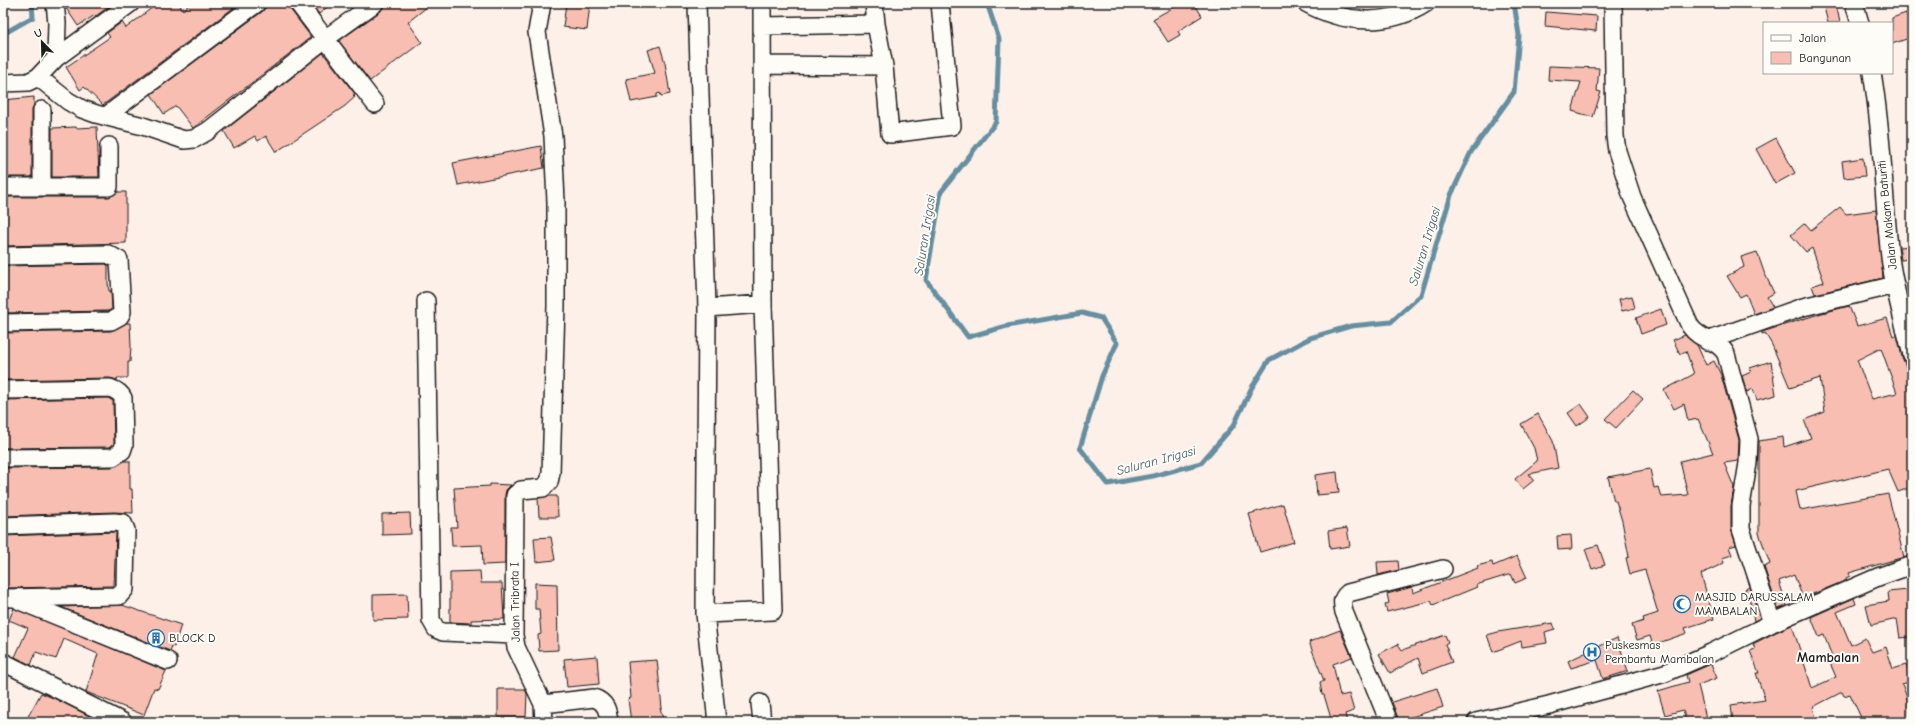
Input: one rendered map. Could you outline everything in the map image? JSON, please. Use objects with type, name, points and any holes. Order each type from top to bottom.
[{"type":"street","points":[[55,3],[57,23],[56,58]]},
{"type":"street","points":[[3,83],[28,82],[38,77],[56,58],[131,3]]},
{"type":"street","points":[[106,116],[257,3]]},
{"type":"street","points":[[298,3],[375,104]]},
{"type":"street","points":[[38,77],[82,109],[184,140],[194,139],[208,131],[325,38],[375,3]]},
{"type":"street","name":"Jalan Tribrata I","points":[[542,3],[537,32],[554,148],[556,202],[556,306],[551,473],[546,486],[520,490],[515,495],[514,635],[516,647],[543,704],[544,722]]},
{"type":"street","points":[[697,3],[707,308],[705,614],[717,722]]},
{"type":"street","points":[[705,614],[773,611],[763,304],[762,3]]},
{"type":"street","points":[[874,3],[876,24],[884,66],[890,134],[952,126],[940,3]]},
{"type":"street","points":[[1306,3],[1341,17],[1368,21],[1395,17],[1408,13],[1426,3]]},
{"type":"street","points":[[1613,3],[1615,136],[1621,167],[1632,197],[1690,326],[1696,334],[1720,346],[1726,354],[1749,439],[1748,463],[1741,506],[1741,529],[1772,623]]},
{"type":"street","points":[[1854,3],[1860,22]]},
{"type":"street","points":[[762,26],[876,24]]},
{"type":"street","points":[[762,65],[884,66]]},
{"type":"street","name":"Jalan Makam Baturiti","points":[[1872,74],[1881,147],[1890,257],[1895,285],[1912,355]]},
{"type":"street","points":[[42,110],[42,187]]},
{"type":"street","points":[[3,187],[114,186],[109,146]]},
{"type":"street","points":[[3,256],[108,254],[115,256],[119,260],[122,312],[120,316],[111,321],[3,323]]},
{"type":"street","points":[[1707,340],[1803,306],[1895,285]]},
{"type":"street","points":[[426,301],[431,620],[436,629],[443,632],[514,635]]},
{"type":"street","points":[[707,308],[763,304]]},
{"type":"street","points":[[3,390],[110,388],[115,390],[120,393],[123,398],[124,445],[122,451],[113,457],[3,458]]},
{"type":"street","points":[[3,526],[114,522],[123,523],[126,530],[125,589],[119,596],[9,598]]},
{"type":"street","points":[[1476,722],[1549,705],[1665,673],[1712,653],[1772,623],[1878,577],[1912,565]]},
{"type":"street","points":[[1389,722],[1344,612],[1342,603],[1343,597],[1348,593],[1443,569]]},
{"type":"street","points":[[9,598],[168,661]]},
{"type":"street","points":[[3,662],[123,722]]},
{"type":"street","points":[[543,704],[594,698],[605,706],[608,712],[609,722]]},
{"type":"street","points":[[760,703],[762,722]]},
{"type":"building","points":[[65,3],[113,3],[96,16],[95,15],[78,26],[66,8]]},
{"type":"building","points":[[158,3],[178,3],[183,10],[191,3],[240,3],[103,105],[84,87],[80,90],[66,67],[110,37],[107,33],[122,22],[126,28]]},
{"type":"building","points":[[267,3],[288,3],[290,9],[311,37],[193,128],[176,106],[164,114],[151,94],[263,11]]},
{"type":"building","points":[[311,3],[332,3],[319,14]]},
{"type":"building","points":[[385,3],[432,3],[408,22],[422,42],[370,81],[339,41],[381,11]]},
{"type":"building","points":[[566,3],[590,3],[587,30],[563,27]]},
{"type":"building","points":[[1181,3],[1194,3],[1202,16],[1178,31],[1180,35],[1168,42],[1153,19]]},
{"type":"building","points":[[1823,3],[1836,3],[1840,22],[1828,22]]},
{"type":"building","points":[[1546,12],[1597,16],[1596,31],[1545,26]]},
{"type":"building","points":[[1906,13],[1912,30],[1912,37],[1893,44],[1892,18]]},
{"type":"building","points":[[660,46],[665,63],[670,94],[661,96],[660,93],[657,94],[657,97],[631,102],[626,79],[655,73],[648,50]]},
{"type":"building","points":[[323,53],[355,94],[353,95],[355,97],[345,106],[276,152],[266,136],[258,141],[255,136],[234,148],[224,131]]},
{"type":"building","points":[[1549,66],[1599,68],[1597,91],[1601,92],[1593,117],[1572,111],[1581,82],[1548,80]]},
{"type":"building","points":[[34,97],[32,110],[32,177],[3,177],[3,100]]},
{"type":"building","points":[[97,127],[99,177],[52,177],[52,128]]},
{"type":"building","points":[[1776,138],[1795,173],[1775,184],[1756,149]]},
{"type":"building","points":[[541,146],[544,168],[458,185],[453,163]]},
{"type":"building","points":[[1863,158],[1865,176],[1844,178],[1842,161]]},
{"type":"building","points":[[118,192],[126,192],[126,243],[3,246],[3,197],[109,197]]},
{"type":"building","points":[[1840,207],[1846,214],[1876,210],[1883,278],[1815,294],[1812,286],[1824,282],[1812,248],[1806,252],[1791,235],[1805,223],[1811,230]]},
{"type":"building","points":[[1912,246],[1912,259],[1901,260],[1899,247]]},
{"type":"building","points":[[1757,252],[1774,293],[1767,297],[1773,307],[1754,314],[1746,294],[1740,297],[1727,276],[1744,267],[1741,257]]},
{"type":"building","points":[[106,264],[108,266],[108,283],[109,291],[111,291],[112,309],[108,311],[3,313],[3,266]]},
{"type":"building","points":[[1632,296],[1635,308],[1622,311],[1619,299]]},
{"type":"building","points":[[1849,306],[1857,326],[1887,318],[1893,336],[1897,335],[1902,357],[1912,381],[1912,487],[1898,492],[1888,469],[1796,491],[1800,510],[1888,494],[1904,557],[1849,573],[1850,576],[1846,578],[1847,580],[1803,598],[1794,575],[1779,581],[1787,606],[1778,609],[1764,567],[1770,564],[1759,533],[1759,441],[1783,437],[1784,447],[1811,438],[1804,420],[1825,412],[1820,378],[1790,388],[1772,345],[1765,333],[1762,334],[1762,332]],"holes":[[[1881,348],[1897,393],[1872,399],[1857,360]]]},
{"type":"building","points":[[1661,309],[1666,325],[1641,334],[1636,318]]},
{"type":"building","points":[[126,323],[130,323],[131,346],[130,362],[128,362],[128,378],[117,378],[117,380],[110,378],[3,380],[3,333],[111,331]]},
{"type":"building","points":[[1685,335],[1697,345],[1706,365],[1714,361],[1721,375],[1739,440],[1738,461],[1724,463],[1734,487],[1731,506],[1731,529],[1736,545],[1729,547],[1732,555],[1722,558],[1724,563],[1701,574],[1714,619],[1685,628],[1687,633],[1653,645],[1650,636],[1637,640],[1632,625],[1644,621],[1643,618],[1658,613],[1645,570],[1630,574],[1626,558],[1629,557],[1622,521],[1616,501],[1614,501],[1608,477],[1650,469],[1654,488],[1658,487],[1661,497],[1688,495],[1680,461],[1713,453],[1698,419],[1688,421],[1684,404],[1674,409],[1664,390],[1694,374],[1686,351],[1680,354],[1673,340]]},
{"type":"building","points":[[1771,361],[1776,395],[1757,400],[1753,389],[1747,392],[1742,376],[1751,372],[1750,368]]},
{"type":"building","points":[[1633,390],[1643,399],[1616,428],[1605,419]]},
{"type":"building","points":[[108,398],[113,401],[114,443],[110,447],[3,448],[3,400]]},
{"type":"building","points":[[1581,404],[1590,417],[1577,426],[1568,413]]},
{"type":"building","points":[[1538,414],[1553,441],[1558,468],[1529,474],[1534,480],[1523,489],[1515,479],[1537,461],[1534,448],[1521,424]]},
{"type":"building","points":[[124,461],[130,461],[130,489],[132,489],[133,513],[114,512],[3,516],[3,468],[113,467]]},
{"type":"building","points":[[1337,472],[1339,493],[1317,495],[1315,475]]},
{"type":"building","points":[[490,484],[511,485],[506,490],[505,495],[505,564],[483,565],[482,545],[452,546],[451,527],[457,527],[454,488],[490,486]]},
{"type":"building","points":[[557,496],[558,517],[539,517],[538,498]]},
{"type":"building","points":[[1283,504],[1294,542],[1260,552],[1249,514]]},
{"type":"building","points":[[410,513],[411,534],[382,535],[382,514]]},
{"type":"building","points":[[1347,528],[1350,546],[1330,549],[1328,531]]},
{"type":"building","points":[[116,532],[114,586],[3,588],[3,536]]},
{"type":"building","points":[[1571,535],[1572,549],[1558,550],[1557,536]]},
{"type":"building","points":[[551,537],[555,560],[536,562],[534,538]]},
{"type":"building","points":[[1598,545],[1605,565],[1592,569],[1585,549]]},
{"type":"building","points":[[1517,556],[1527,578],[1515,583],[1511,574],[1476,585],[1477,587],[1433,605],[1431,601],[1387,612],[1385,605],[1389,603],[1387,594],[1412,587],[1413,593],[1478,568],[1477,566],[1492,562],[1493,566]]},
{"type":"building","points":[[1398,561],[1399,570],[1378,575],[1377,562]]},
{"type":"building","points":[[480,571],[481,583],[502,583],[504,619],[471,620],[471,623],[450,622],[450,572]]},
{"type":"building","points":[[535,583],[557,584],[558,650],[539,651],[538,635],[541,634],[539,609],[535,609]]},
{"type":"building","points":[[1750,587],[1760,618],[1754,621],[1751,605],[1745,589]]},
{"type":"building","points":[[1908,590],[1912,637],[1900,638],[1897,619],[1871,625],[1866,605],[1889,601],[1888,592]]},
{"type":"building","points":[[407,594],[408,619],[373,620],[373,595]]},
{"type":"building","points":[[1854,598],[1856,604],[1837,612],[1851,645],[1865,638],[1872,652],[1886,647],[1893,669],[1906,665],[1912,681],[1902,684],[1912,712],[1912,722],[1863,722],[1850,694],[1844,696],[1842,692],[1813,707],[1817,722],[1733,722],[1731,705],[1765,700],[1756,673],[1759,673],[1750,651],[1755,649],[1753,644],[1792,625],[1812,688],[1836,677],[1830,663],[1834,662],[1824,635],[1819,637],[1811,617]]},
{"type":"building","name":"BLOCK D","points":[[122,605],[181,625],[174,647],[172,646],[170,651],[61,607]]},
{"type":"building","points":[[14,608],[166,671],[158,689],[154,688],[144,715],[86,692],[98,654],[64,639],[56,659],[36,652],[31,665],[15,657],[28,628],[9,620]]},
{"type":"building","points":[[1553,623],[1555,629],[1545,632],[1547,643],[1522,647],[1521,641],[1493,652],[1487,635],[1498,632]]},
{"type":"building","points":[[1340,630],[1352,657],[1333,664],[1340,696],[1349,694],[1354,711],[1345,714],[1347,722],[1332,722],[1324,695],[1322,695],[1320,682],[1324,681],[1309,642]]},
{"type":"building","points":[[1445,635],[1448,642],[1445,644],[1452,662],[1423,673],[1418,658],[1390,673],[1379,654],[1398,644],[1402,650]]},
{"type":"building","points":[[1617,638],[1628,671],[1603,679],[1597,660],[1571,668],[1568,661]]},
{"type":"building","points":[[597,656],[599,684],[567,687],[564,659]]},
{"type":"building","points":[[657,660],[662,708],[660,708],[664,722],[631,722],[628,699],[631,698],[628,662]]},
{"type":"building","points":[[1711,664],[1717,678],[1698,685],[1707,722],[1686,722],[1683,710],[1665,715],[1658,691],[1688,682],[1686,675]]},
{"type":"building","points":[[1437,688],[1443,707],[1399,721],[1392,702]]},
{"type":"building","points":[[498,689],[525,689],[527,694],[526,717],[498,717]]},
{"type":"building","points":[[41,693],[58,700],[101,722],[25,722]]},
{"type":"waterway","name":"Saluran Irigasi","points":[[3,34],[33,17],[32,3]]},
{"type":"waterway","name":"Saluran Irigasi","points":[[987,3],[999,39],[996,122],[941,192],[926,280],[968,337],[1007,326],[1082,313],[1101,318],[1117,343],[1102,376],[1080,448],[1108,484],[1153,476],[1201,463],[1234,425],[1251,389],[1269,360],[1310,338],[1351,326],[1391,322],[1421,295],[1451,195],[1471,152],[1514,92],[1519,35],[1514,3]]},
{"type":"place","name":"MASJID DARUSSALAM MAMBALAN","points":[[1682,604]]},
{"type":"place","name":"BLOCK D","points":[[156,638]]},
{"type":"place","name":"Puskesmas Pembantu Mambalan","points":[[1592,652]]},
{"type":"district","name":"Mambalan","points":[[1828,657]]}]
